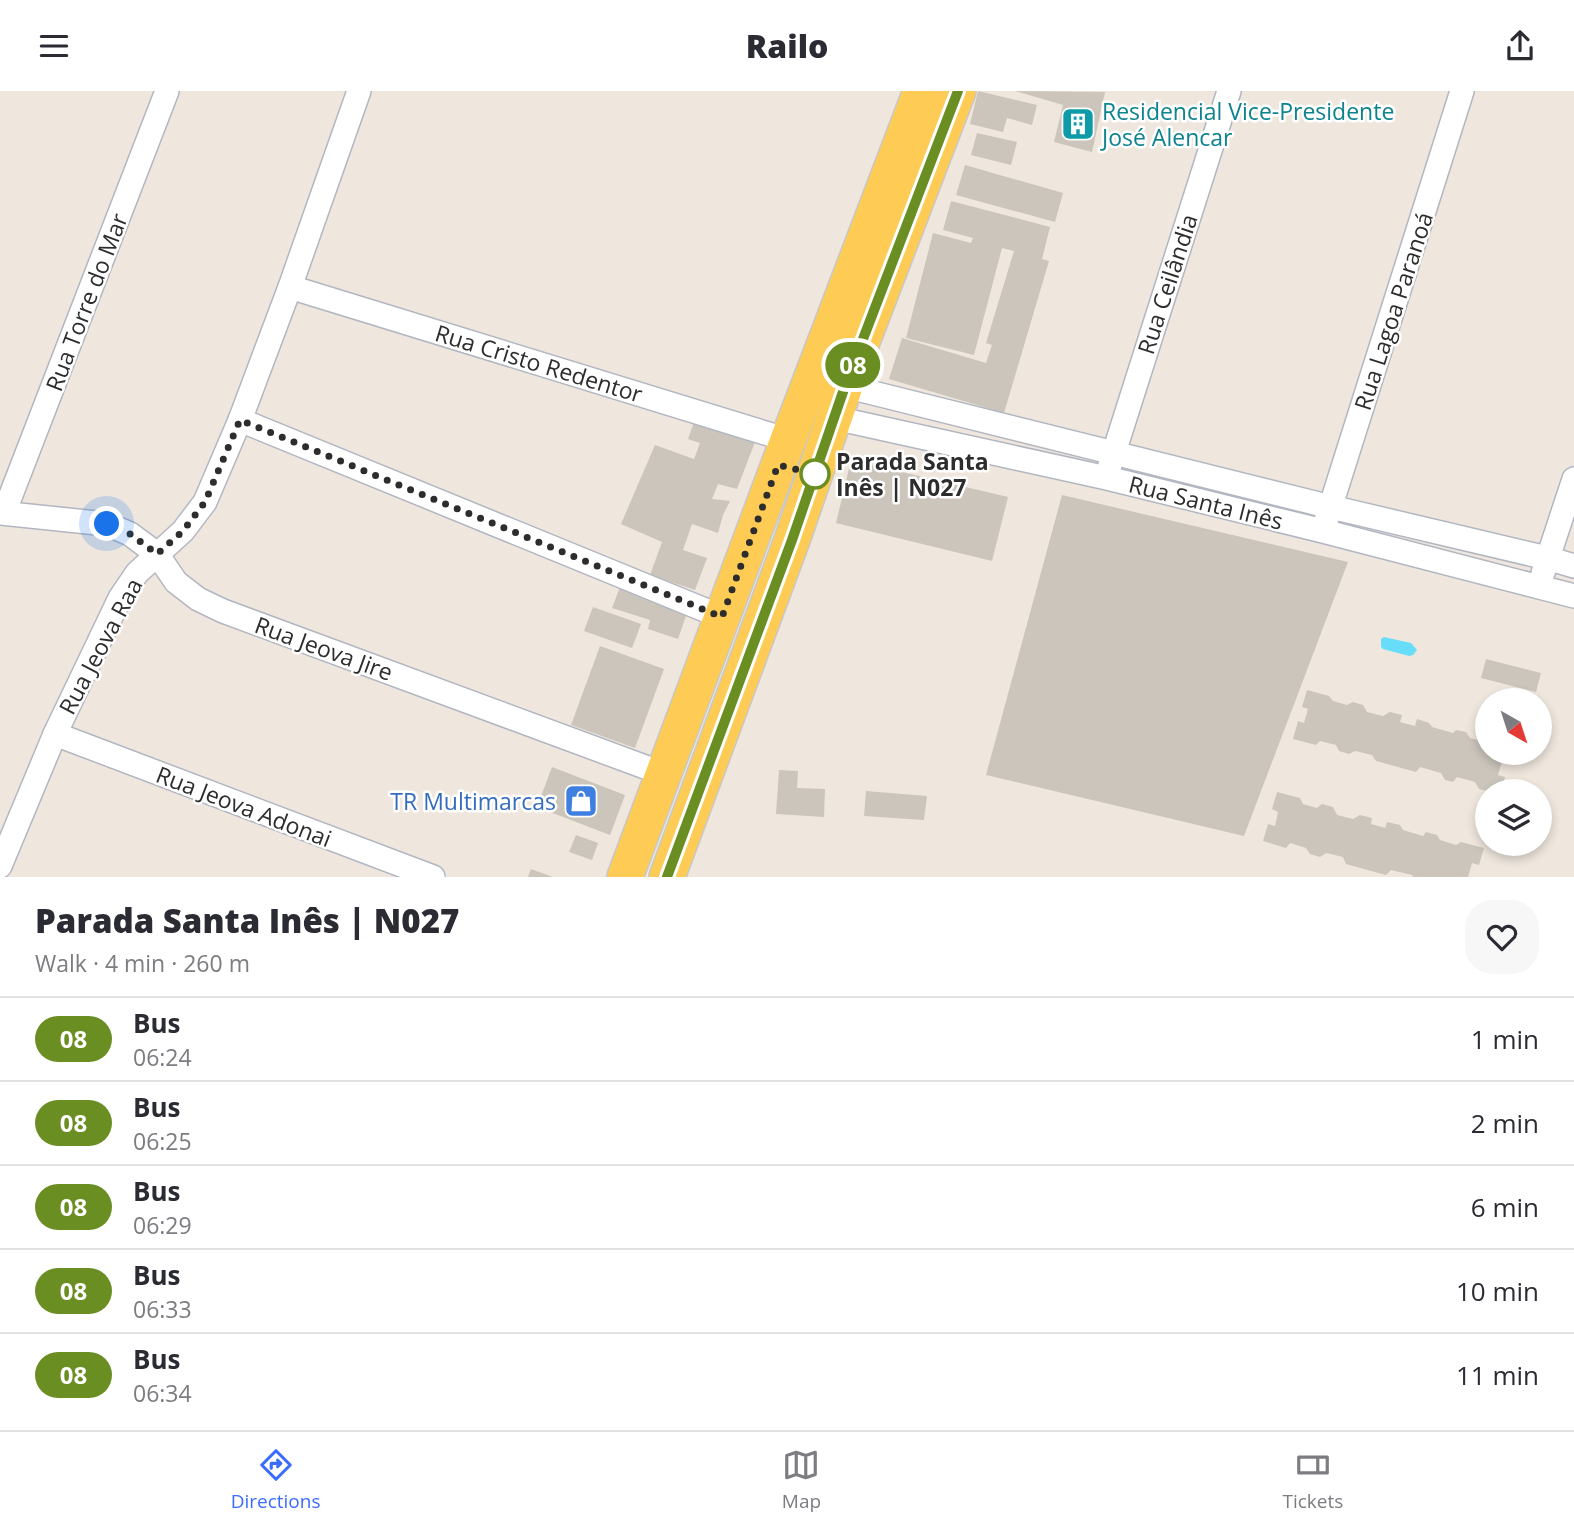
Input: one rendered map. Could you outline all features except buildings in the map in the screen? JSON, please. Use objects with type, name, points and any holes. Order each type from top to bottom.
[{"type":"main road","points":[[625,877],[921,91]]},
{"type":"main road","points":[[667,877],[792,540],[840,402],[958,91]]},
{"type":"street","name":"Rua Torre do Mar","points":[[2,513],[167,91]]},
{"type":"street","name":"Rua Jeova Raa","points":[[0,866],[55,734],[120,598],[137,573],[183,531],[205,502],[240,420],[290,287],[359,91]]},
{"type":"street","name":"Rua Ceilândia","points":[[1107,478],[1230,91]]},
{"type":"street","name":"Rua Lagoa Paranoá","points":[[1322,531],[1462,91]]},
{"type":"street","name":"Rua Cristo Redentor","points":[[290,287],[788,440]]},
{"type":"street","name":"Rua Santa Inês","points":[[840,402],[1113,453],[1574,566]]},
{"type":"street","name":"Rua Santa Inês","points":[[840,402],[1107,478],[1574,596]]},
{"type":"street","points":[[240,420],[722,617]]},
{"type":"street","points":[[1538,587],[1574,479]]},
{"type":"street","name":"Rua Jeova Jire","points":[[2,513],[107,524],[130,534],[157,554],[176,582],[198,599],[223,611],[664,773]]},
{"type":"street","name":"Rua Jeova Adonai","points":[[55,734],[433,877]]},
{"type":"water","points":[[1384,637],[1411,643],[1417,650],[1409,656],[1383,649],[1381,639]]},
{"type":"bus line","name":"08","points":[[667,877],[792,540],[845,386],[958,91]]},
{"type":"place","name":"Residencial Vice-Presidente José Alencar","points":[[1078,124]]},
{"type":"place","name":"Parada Santa Inês | N027","points":[[815,474]]},
{"type":"place","name":"TR Multimarcas","points":[[581,801]]},
{"type":"route","points":[[107,524],[130,534],[157,554],[183,531],[205,502],[240,420],[722,617],[778,465],[815,474]]}]
